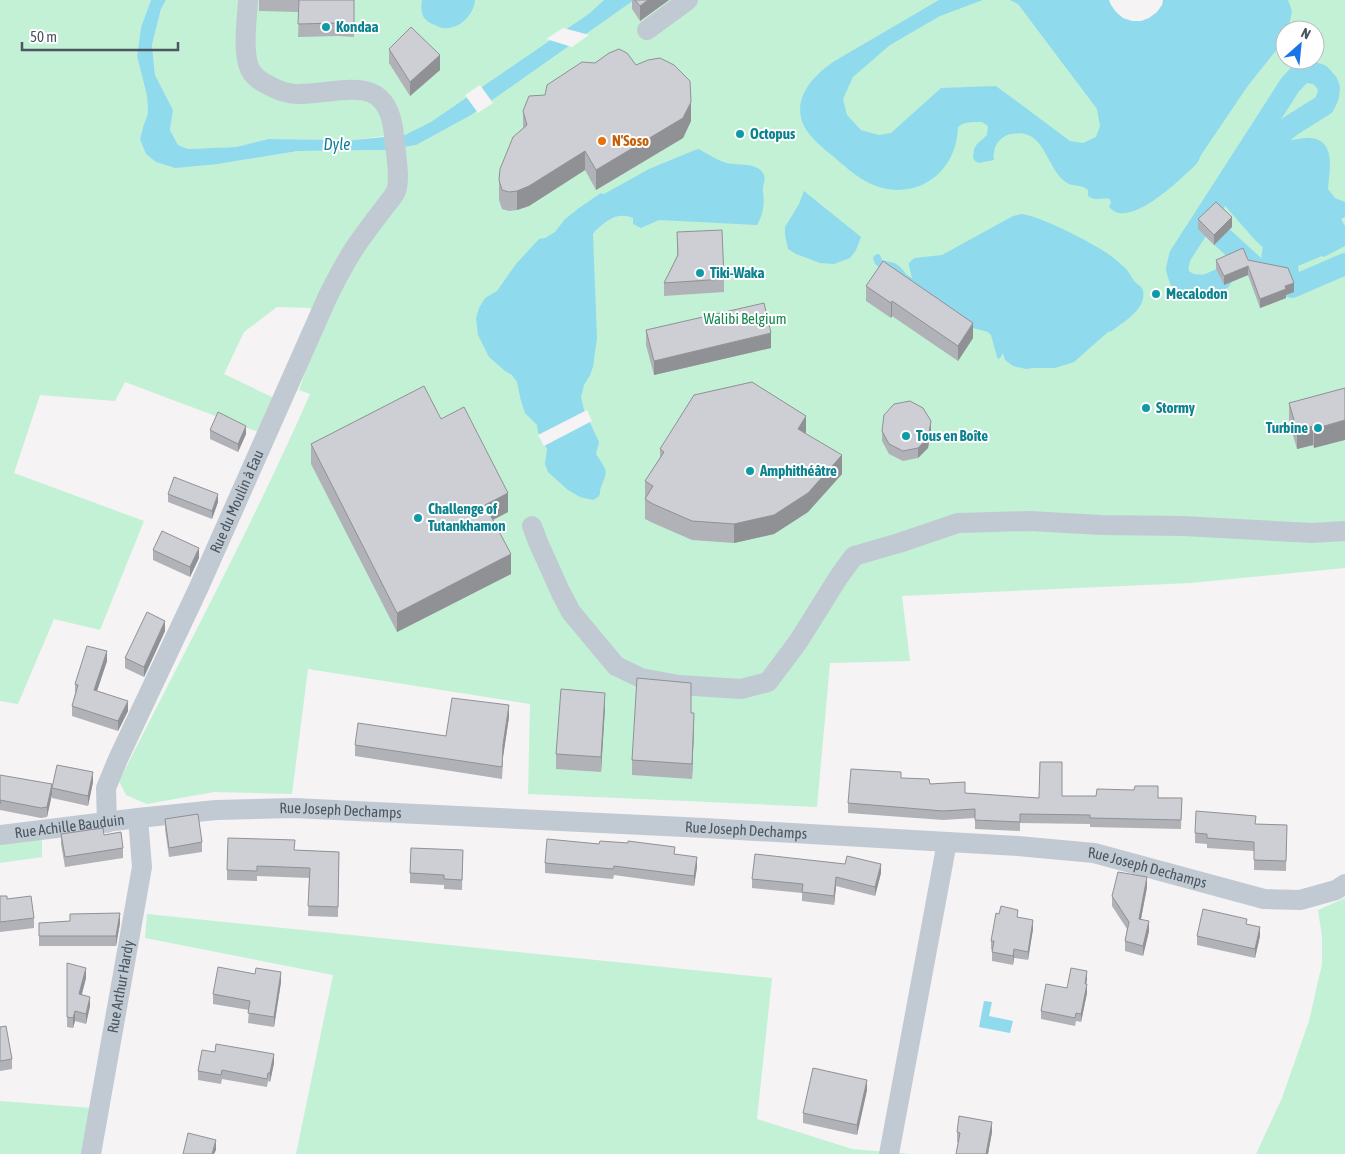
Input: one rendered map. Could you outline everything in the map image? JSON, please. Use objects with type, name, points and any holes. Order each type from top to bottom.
[{"type":"street","name":"Rue du Moulin à Eau","points":[[107,823],[106,788],[118,759],[203,578],[328,296],[357,244],[397,185],[393,128],[389,110],[375,94],[361,89],[295,94],[276,89],[261,82],[252,74],[248,65],[246,42],[248,0]]},
{"type":"street","points":[[647,30],[688,0]]},
{"type":"street","points":[[532,526],[571,612],[616,666],[641,678],[678,685],[740,689],[768,682],[798,642],[854,556],[958,523],[1030,521],[1101,525],[1183,526],[1312,533],[1345,531]]},
{"type":"street","name":"Rue Joseph Dechamps","points":[[138,818],[216,810],[294,808],[947,842],[1094,853],[1264,899],[1300,900],[1336,890],[1345,884]]},
{"type":"street","name":"Rue Achille Bauduin","points":[[0,836],[138,818]]},
{"type":"street","name":"Rue Arthur Hardy","points":[[91,1154],[142,867],[138,818]]},
{"type":"street","points":[[889,1154],[947,842]]},
{"type":"green space","name":"Walibi Belgium","points":[[0,0],[151,0],[141,27],[137,56],[147,96],[148,113],[140,139],[218,164],[298,151],[386,150],[385,136],[353,140],[268,139],[236,147],[188,149],[178,145],[170,130],[173,110],[155,75],[152,45],[161,9],[166,0],[1345,0],[1345,568],[1191,583],[902,596],[910,661],[830,663],[817,807],[528,794],[530,704],[308,669],[292,794],[214,792],[147,804],[126,795],[119,781],[241,541],[310,394],[299,390],[325,315],[309,308],[277,307],[244,332],[224,374],[274,398],[261,433],[125,382],[115,401],[40,395],[14,473],[144,521],[100,630],[54,619],[18,704],[0,701]]},
{"type":"green space","points":[[42,838],[42,857],[0,863],[0,843]]},
{"type":"green space","points":[[1345,898],[1345,1154],[1256,1154],[1282,1098],[1309,1021],[1322,964],[1322,937],[1318,910]]},
{"type":"green space","points":[[147,914],[772,978],[757,1119],[852,1149],[911,1154],[296,1154],[333,975],[145,938]]},
{"type":"green space","points":[[0,1101],[92,1108],[84,1154],[0,1154]]},
{"type":"water","name":"Dyle","points":[[151,0],[166,0],[161,9],[152,45],[155,75],[173,110],[170,130],[178,145],[188,149],[236,147],[268,139],[353,140],[405,135],[431,122],[590,13],[604,0],[634,0],[471,115],[416,145],[386,150],[298,151],[218,164],[175,168],[156,162],[146,154],[140,139],[148,113],[147,96],[137,56],[141,27]]},
{"type":"water","points":[[422,0],[475,0],[472,11],[465,20],[455,27],[443,28],[432,24],[424,17],[421,6]]},
{"type":"water","points":[[939,0],[983,0],[940,16],[890,45],[853,77],[843,99],[847,115],[861,130],[879,135],[891,133],[941,88],[996,86],[1070,141],[1083,143],[1096,137],[1100,126],[1097,109],[1018,4],[1010,0],[1288,0],[1292,11],[1290,20],[1275,20],[1275,52],[1247,87],[1198,162],[1165,192],[1145,206],[1126,213],[1118,213],[1109,207],[1110,199],[1091,198],[1088,196],[1088,190],[1085,188],[1064,181],[1043,148],[1031,136],[1022,133],[1005,136],[996,146],[994,160],[979,163],[975,161],[973,158],[974,149],[987,135],[988,126],[982,122],[966,123],[958,127],[956,143],[951,157],[933,179],[921,186],[892,190],[865,181],[818,144],[804,126],[801,116],[800,107],[806,89],[818,74],[833,62]]},
{"type":"water","points":[[1270,121],[1280,123],[1287,121],[1291,126],[1285,133],[1291,140],[1311,138],[1319,140],[1325,145],[1330,158],[1328,189],[1335,198],[1345,202],[1345,217],[1341,219],[1345,226],[1345,246],[1324,257],[1322,256],[1298,266],[1299,273],[1291,276],[1280,269],[1276,260],[1255,240],[1226,207],[1224,199],[1225,189],[1217,182],[1220,178],[1234,184],[1242,178],[1267,134],[1262,130]]},
{"type":"water","points":[[699,149],[723,162],[756,167],[763,173],[765,178],[763,189],[764,205],[761,217],[757,225],[659,220],[641,228],[633,224],[633,218],[617,216],[593,234],[597,338],[593,367],[584,385],[581,397],[584,410],[599,442],[596,454],[606,472],[598,497],[593,500],[580,497],[568,490],[548,472],[545,464],[547,449],[538,432],[537,425],[525,413],[517,382],[512,375],[489,357],[478,335],[476,318],[479,308],[485,298],[497,291],[516,264],[539,239],[555,232],[565,219],[579,208],[601,193],[604,194],[649,169]]},
{"type":"water","points":[[804,191],[861,237],[856,250],[850,258],[834,264],[820,263],[788,249],[785,227],[799,204]]},
{"type":"water","points":[[1022,214],[1058,227],[1105,252],[1126,269],[1143,291],[1141,304],[1128,319],[1108,332],[1074,362],[1055,368],[1026,369],[1013,366],[1005,360],[1003,353],[998,359],[991,335],[988,332],[969,327],[875,264],[873,258],[875,255],[880,255],[882,260],[897,264],[912,278],[909,263],[914,258],[942,255],[1013,216]]},
{"type":"water","points":[[984,1001],[992,1002],[989,1016],[1013,1021],[1010,1033],[979,1027]]},
{"type":"pier","points":[[1109,0],[1163,0],[1157,12],[1149,18],[1141,21],[1132,21],[1123,18],[1116,12]]},
{"type":"pier","points":[[563,28],[589,35],[572,47],[546,39]]},
{"type":"pier","points":[[480,85],[493,103],[478,113],[465,95]]},
{"type":"pier","points":[[587,410],[592,421],[544,446],[538,435]]},
{"type":"building","name":"Kondaa","points":[[299,0],[354,0],[354,24],[298,24]]},
{"type":"building","points":[[635,0],[648,0],[640,6]]},
{"type":"building","points":[[411,27],[440,55],[410,82],[389,49]]},
{"type":"building","name":"N'Soso","points":[[619,49],[627,53],[636,65],[660,58],[674,65],[690,81],[691,102],[683,118],[596,170],[585,151],[529,186],[517,191],[509,192],[502,190],[499,180],[500,169],[513,137],[527,125],[523,111],[529,96],[545,95],[547,85],[582,62],[595,63],[609,53]]},
{"type":"building","points":[[1216,202],[1232,217],[1214,235],[1198,219]]},
{"type":"building","points":[[722,230],[724,279],[664,283],[678,255],[677,232]]},
{"type":"building","points":[[1243,248],[1248,260],[1288,268],[1294,283],[1285,286],[1286,289],[1260,299],[1248,266],[1224,276],[1216,260]]},
{"type":"building","points":[[883,261],[973,323],[958,346],[892,301],[891,303],[866,286]]},
{"type":"building","points":[[764,303],[771,333],[654,361],[646,330]]},
{"type":"building","name":"Amphithéâtre","points":[[752,382],[806,416],[798,429],[842,455],[808,493],[774,515],[734,524],[692,521],[645,499],[653,486],[645,481],[664,452],[660,449],[694,395]]},
{"type":"building","name":"Challenge of Tutankhamon","points":[[424,386],[441,419],[464,407],[508,493],[485,505],[511,554],[397,613],[311,444]]},
{"type":"building","points":[[1345,388],[1345,420],[1314,429],[1313,426],[1297,430],[1289,403]]},
{"type":"building","name":"Tous en Boîte","points":[[910,401],[923,408],[931,421],[928,438],[918,448],[903,451],[889,444],[882,431],[884,415],[894,404]]},
{"type":"building","points":[[218,412],[246,426],[238,444],[210,430]]},
{"type":"building","points":[[174,477],[218,494],[212,511],[168,494]]},
{"type":"building","points":[[162,531],[199,548],[190,567],[153,550]]},
{"type":"building","points":[[147,612],[165,621],[144,667],[125,658]]},
{"type":"building","points":[[87,646],[107,651],[94,690],[128,701],[118,721],[72,706],[78,685],[75,684]]},
{"type":"building","points":[[637,678],[691,683],[691,713],[694,713],[692,764],[632,760]]},
{"type":"building","points":[[561,689],[605,693],[601,757],[556,754]]},
{"type":"building","points":[[452,698],[509,705],[502,767],[355,745],[358,723],[446,736]]},
{"type":"building","points":[[1040,762],[1062,762],[1062,796],[1096,796],[1097,789],[1134,790],[1135,786],[1158,786],[1158,798],[1182,798],[1181,820],[1090,818],[1090,815],[1020,814],[1020,822],[975,820],[975,809],[943,811],[848,803],[851,769],[901,772],[901,778],[929,779],[930,784],[965,782],[965,793],[1039,798]]},
{"type":"building","points":[[57,765],[93,772],[88,796],[52,788]]},
{"type":"building","points":[[0,775],[52,784],[47,807],[41,808],[0,800]]},
{"type":"building","points":[[1196,811],[1256,816],[1255,824],[1287,825],[1286,861],[1254,860],[1254,842],[1207,838],[1207,834],[1195,833]]},
{"type":"building","points":[[198,814],[202,842],[169,848],[165,819]]},
{"type":"building","points":[[103,828],[104,835],[121,832],[123,848],[65,857],[61,834]]},
{"type":"building","points":[[228,838],[295,840],[294,850],[339,852],[338,907],[308,906],[310,868],[257,866],[257,871],[227,870]]},
{"type":"building","points":[[547,839],[599,844],[600,841],[628,843],[628,841],[675,847],[674,854],[697,857],[694,876],[614,866],[613,869],[545,863]]},
{"type":"building","points":[[411,848],[463,850],[462,880],[444,879],[444,875],[410,873]]},
{"type":"building","points":[[755,854],[845,864],[847,856],[881,864],[875,887],[836,877],[834,896],[802,892],[803,884],[752,879]]},
{"type":"building","points":[[1118,872],[1147,877],[1139,919],[1149,921],[1143,946],[1125,941],[1129,922],[1112,896]]},
{"type":"building","points":[[0,896],[7,896],[7,899],[31,896],[34,918],[0,922]]},
{"type":"building","points":[[1001,906],[1018,910],[1017,917],[1033,920],[1028,952],[1014,949],[1013,956],[992,952],[994,941],[991,941],[996,913],[999,914]]},
{"type":"building","points":[[1203,909],[1247,919],[1246,924],[1260,927],[1255,949],[1197,936]]},
{"type":"building","points":[[120,913],[116,936],[39,936],[39,923],[70,921],[70,914]]},
{"type":"building","points":[[67,963],[86,968],[79,994],[90,997],[86,1014],[75,1011],[73,1018],[67,1017]]},
{"type":"building","points":[[218,967],[255,974],[256,968],[281,972],[274,1017],[248,1013],[250,1001],[213,994]]},
{"type":"building","points":[[1071,968],[1087,971],[1085,984],[1087,984],[1081,1014],[1076,1013],[1075,1018],[1041,1011],[1046,984],[1067,988]]},
{"type":"building","points":[[6,1026],[12,1059],[0,1061],[0,1027]]},
{"type":"building","points":[[216,1044],[274,1054],[267,1079],[222,1070],[221,1075],[198,1071],[202,1050],[215,1052]]},
{"type":"building","points":[[813,1068],[867,1080],[857,1125],[803,1113]]},
{"type":"building","points":[[959,1116],[992,1122],[986,1154],[956,1154],[960,1133],[957,1132]]},
{"type":"building","points":[[188,1133],[216,1140],[212,1154],[183,1154]]},
{"type":"waterway","points":[[1221,279],[1205,286],[1191,285],[1180,279],[1177,269],[1180,256],[1290,85],[1301,73],[1310,72],[1320,75],[1329,88],[1324,105],[1279,135],[1275,150]]},
{"type":"waterway","points":[[1270,273],[1277,227]]},
{"type":"waterway","points":[[1222,237],[1260,272]]},
{"type":"waterway","points":[[1292,287],[1345,264]]},
{"type":"place","name":"Kondaa","points":[[326,27]]},
{"type":"place","name":"Octopus","points":[[740,134]]},
{"type":"place","name":"N'Soso","points":[[602,141]]},
{"type":"place","name":"Tiki-Waka","points":[[700,273]]},
{"type":"place","name":"Mecalodon","points":[[1156,294]]},
{"type":"place","name":"Stormy","points":[[1146,408]]},
{"type":"place","name":"Turbine","points":[[1318,428]]},
{"type":"place","name":"Tous en Boîte","points":[[906,436]]},
{"type":"place","name":"Amphithéâtre","points":[[750,471]]},
{"type":"place","name":"Challenge of Tutankhamon","points":[[418,518]]}]
